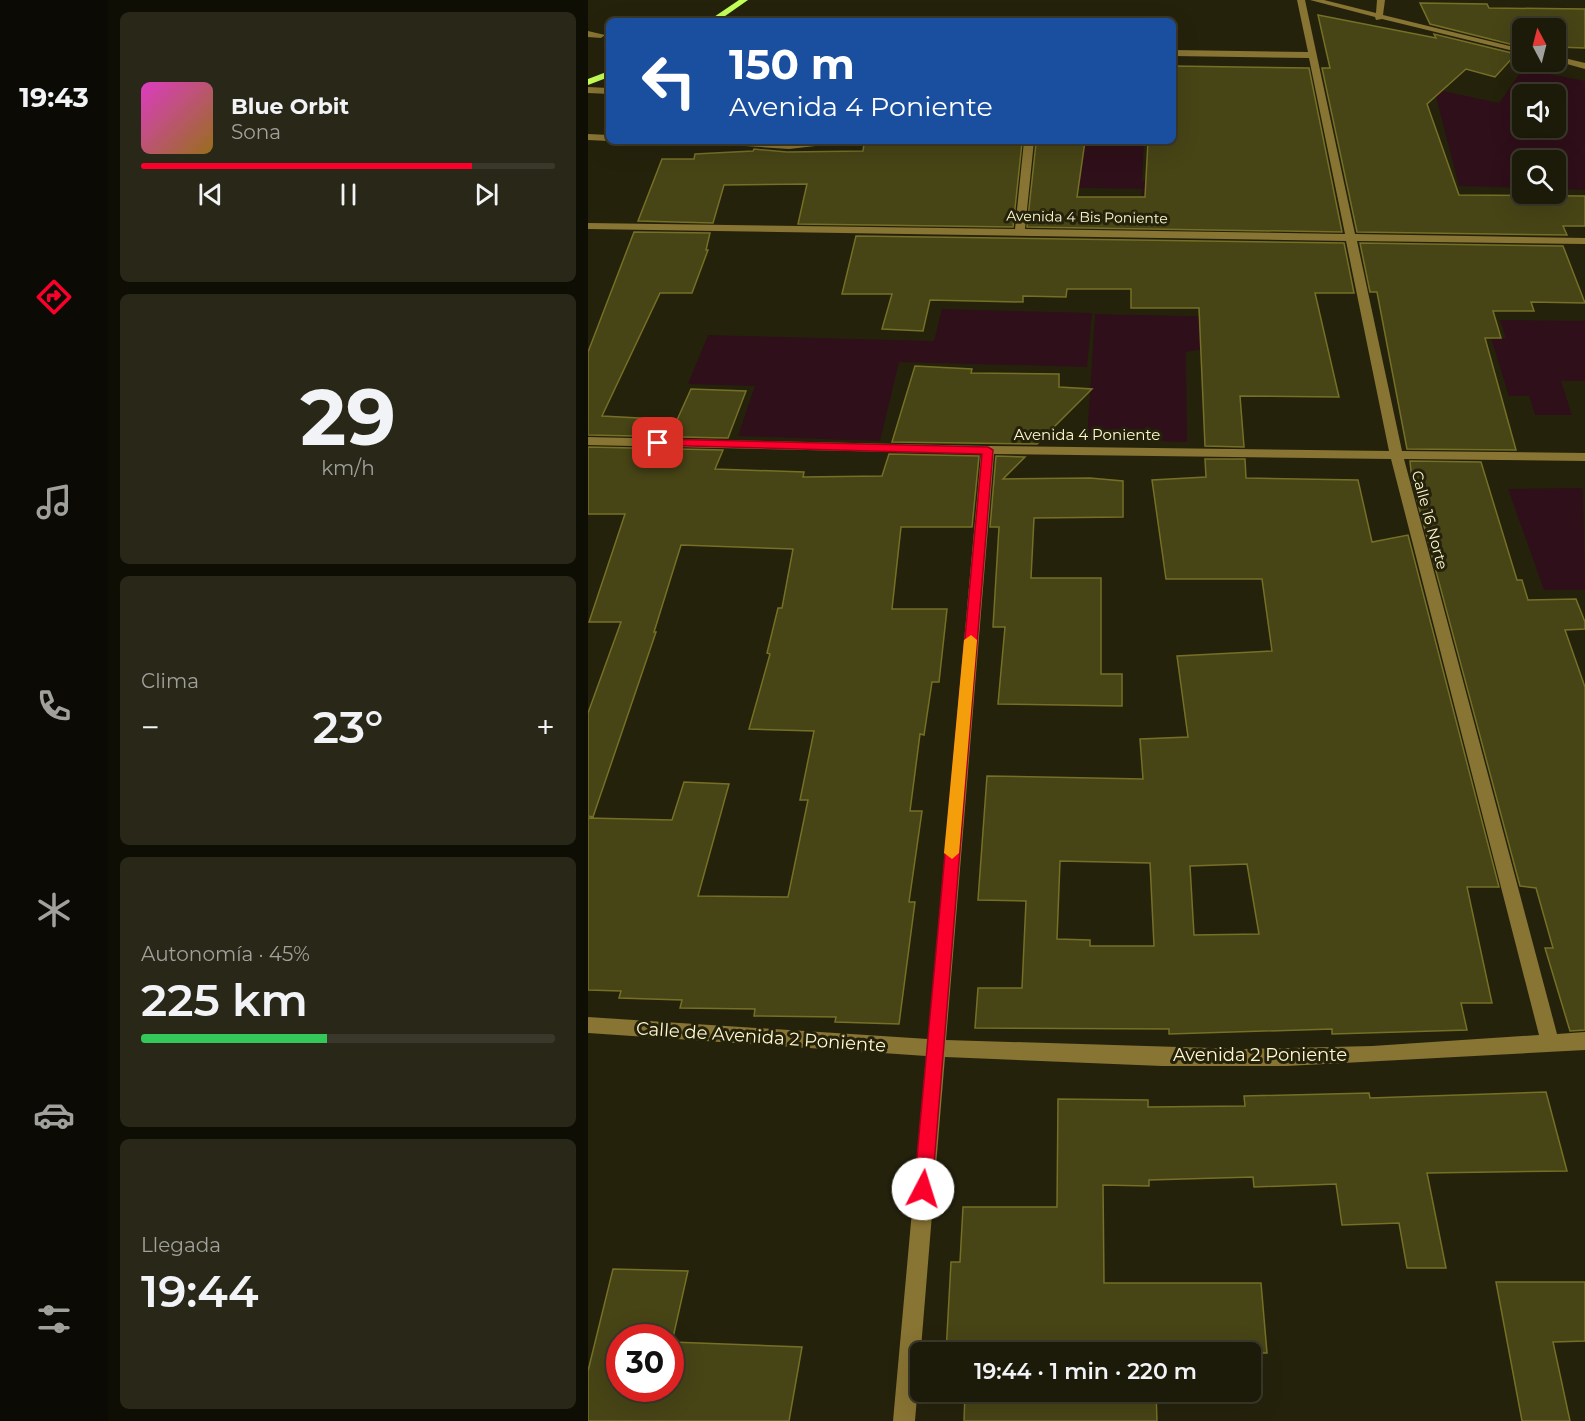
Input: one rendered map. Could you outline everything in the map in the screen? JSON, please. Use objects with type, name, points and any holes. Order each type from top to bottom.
[{"type":"main road","points":[[717,18],[744,0]]},
{"type":"main road","points":[[588,82],[606,75]]},
{"type":"street","name":"Calle 16 Norte","points":[[1301,0],[1396,453],[1550,1043]]},
{"type":"street","points":[[1314,0],[1379,18],[1512,49]]},
{"type":"street","points":[[1379,18],[1381,0]]},
{"type":"street","points":[[588,34],[601,35]]},
{"type":"street","points":[[1176,53],[1312,55]]},
{"type":"street","points":[[1566,61],[1585,66]]},
{"type":"street","points":[[588,90],[606,91]]},
{"type":"street","points":[[588,137],[606,138]]},
{"type":"street","points":[[759,144],[789,146],[807,144]]},
{"type":"street","points":[[1020,231],[1029,144]]},
{"type":"street","name":"Avenida 4 Bis Poniente","points":[[588,226],[1585,241]]},
{"type":"street","name":"Avenida 4 Poniente","points":[[588,441],[988,450],[1585,457]]},
{"type":"street","points":[[904,1421],[934,1050],[988,450]]},
{"type":"street","name":"Calle de Avenida 2 Poniente","points":[[588,1025],[934,1050]]},
{"type":"street","name":"Avenida 2 Poniente","points":[[934,1050],[1243,1058],[1311,1057],[1585,1041]]},
{"type":"shaded area","points":[[1521,72],[1538,72],[1585,81],[1585,190],[1566,189],[1566,150],[1512,150],[1512,188],[1459,186],[1434,89],[1499,103],[1512,85],[1512,138],[1566,138],[1566,84],[1512,84]]},
{"type":"shaded area","points":[[1083,144],[1144,144],[1142,181],[1164,179],[1140,226],[1142,189],[1032,187],[1082,154]]},
{"type":"shaded area","points":[[942,309],[1092,313],[1087,367],[899,362],[880,441],[738,436],[755,386],[688,384],[708,335],[934,341]]},
{"type":"shaded area","points":[[1095,314],[1228,317],[1230,344],[1186,352],[1187,442],[1087,439]]},
{"type":"shaded area","points":[[1500,320],[1585,321],[1585,381],[1561,381],[1572,415],[1535,415],[1529,396],[1509,396],[1491,338],[1506,338]]},
{"type":"shaded area","points":[[1583,488],[1585,590],[1544,590],[1508,489]]},
{"type":"building","points":[[1420,3],[1487,4],[1489,8],[1585,9],[1585,48],[1566,47],[1566,18],[1512,18],[1512,44],[1430,24]]},
{"type":"building","points":[[1318,15],[1436,38],[1434,34],[1512,53],[1512,58],[1495,77],[1466,69],[1427,104],[1459,195],[1512,195],[1512,204],[1566,204],[1566,196],[1585,196],[1585,226],[1563,226],[1567,235],[1357,232],[1322,68],[1330,68]]},
{"type":"building","points":[[1176,66],[1309,68],[1342,232],[1027,227],[1036,144],[1085,144],[1077,197],[1145,197],[1148,144],[1176,144]]},
{"type":"building","points":[[864,144],[1022,144],[1013,227],[798,224],[807,184],[724,185],[713,223],[638,221],[662,159],[694,159],[695,154],[753,151],[754,149],[787,152],[863,151]]},
{"type":"building","points":[[634,232],[710,233],[706,250],[708,250],[692,293],[660,293],[602,416],[677,420],[691,389],[746,391],[728,438],[588,435],[588,352]]},
{"type":"building","points":[[856,236],[1344,243],[1354,293],[1315,293],[1339,397],[1240,396],[1244,447],[1205,446],[1199,308],[1131,308],[1131,289],[1067,289],[1066,297],[1023,296],[1023,302],[930,300],[923,331],[882,329],[892,294],[842,294]]},
{"type":"building","points":[[1360,243],[1563,246],[1585,303],[1531,302],[1534,311],[1493,311],[1501,338],[1485,338],[1516,450],[1407,449],[1377,292],[1370,292]]},
{"type":"building","points":[[915,366],[972,369],[971,373],[1059,374],[1059,387],[1092,389],[1037,444],[892,442]]},
{"type":"building","points":[[588,447],[723,450],[715,469],[804,472],[803,477],[882,476],[889,454],[979,456],[972,527],[901,527],[892,609],[947,609],[939,682],[932,682],[924,735],[920,734],[910,811],[922,811],[909,902],[915,902],[899,1024],[835,1022],[836,1017],[754,1016],[755,1009],[680,1008],[682,1000],[619,998],[621,991],[588,990],[588,818],[672,820],[684,782],[729,784],[698,896],[788,897],[808,800],[800,800],[814,731],[749,729],[770,654],[767,653],[778,608],[782,608],[793,549],[681,545],[654,632],[656,632],[593,817],[588,816],[588,713],[621,622],[589,622],[625,514],[588,514]]},
{"type":"building","points":[[996,456],[1025,457],[1003,479],[1090,478],[1123,481],[1123,517],[1034,518],[1031,578],[1101,578],[1101,674],[1122,674],[1122,706],[998,704],[1005,627],[993,627],[999,527],[990,527]]},
{"type":"building","points":[[1205,459],[1245,459],[1246,478],[1358,480],[1372,542],[1408,535],[1499,887],[1467,887],[1492,1003],[1461,1003],[1467,1030],[1332,1034],[1332,1029],[1169,1034],[1169,1029],[975,1028],[978,988],[1022,988],[1026,901],[978,900],[987,776],[1143,779],[1140,739],[1188,737],[1177,656],[1272,651],[1262,579],[1166,579],[1152,480],[1206,477]],"holes":[[[1060,861],[1150,863],[1154,946],[1090,946],[1090,940],[1057,939]],[[1247,864],[1259,934],[1194,935],[1190,866]]]},
{"type":"building","points":[[1410,461],[1481,462],[1517,580],[1522,580],[1528,600],[1576,599],[1585,622],[1585,629],[1565,630],[1585,687],[1585,1030],[1570,1031],[1545,948],[1553,948],[1536,888],[1520,886],[1412,481]]},
{"type":"building","points":[[1546,1092],[1567,1171],[1427,1173],[1446,1268],[1407,1268],[1399,1223],[1342,1225],[1336,1184],[1254,1187],[1253,1177],[1149,1180],[1149,1186],[1103,1185],[1104,1283],[1261,1283],[1267,1353],[1261,1353],[1261,1342],[947,1342],[951,1262],[960,1262],[963,1207],[1057,1207],[1058,1099],[1148,1100],[1148,1107],[1245,1106],[1244,1096],[1369,1093],[1370,1098]]},
{"type":"building","points":[[613,1269],[688,1271],[676,1324],[606,1324],[606,1402],[684,1402],[684,1342],[802,1347],[789,1421],[588,1421],[588,1371]]},
{"type":"building","points":[[1496,1282],[1585,1282],[1585,1341],[1553,1342],[1570,1421],[1522,1421]]},
{"type":"building","points":[[965,1402],[1156,1402],[1157,1421],[964,1421]]},
{"type":"slow traffic","points":[[952,853],[971,640]]},
{"type":"route","points":[[658,443],[988,450],[923,1189]]}]
